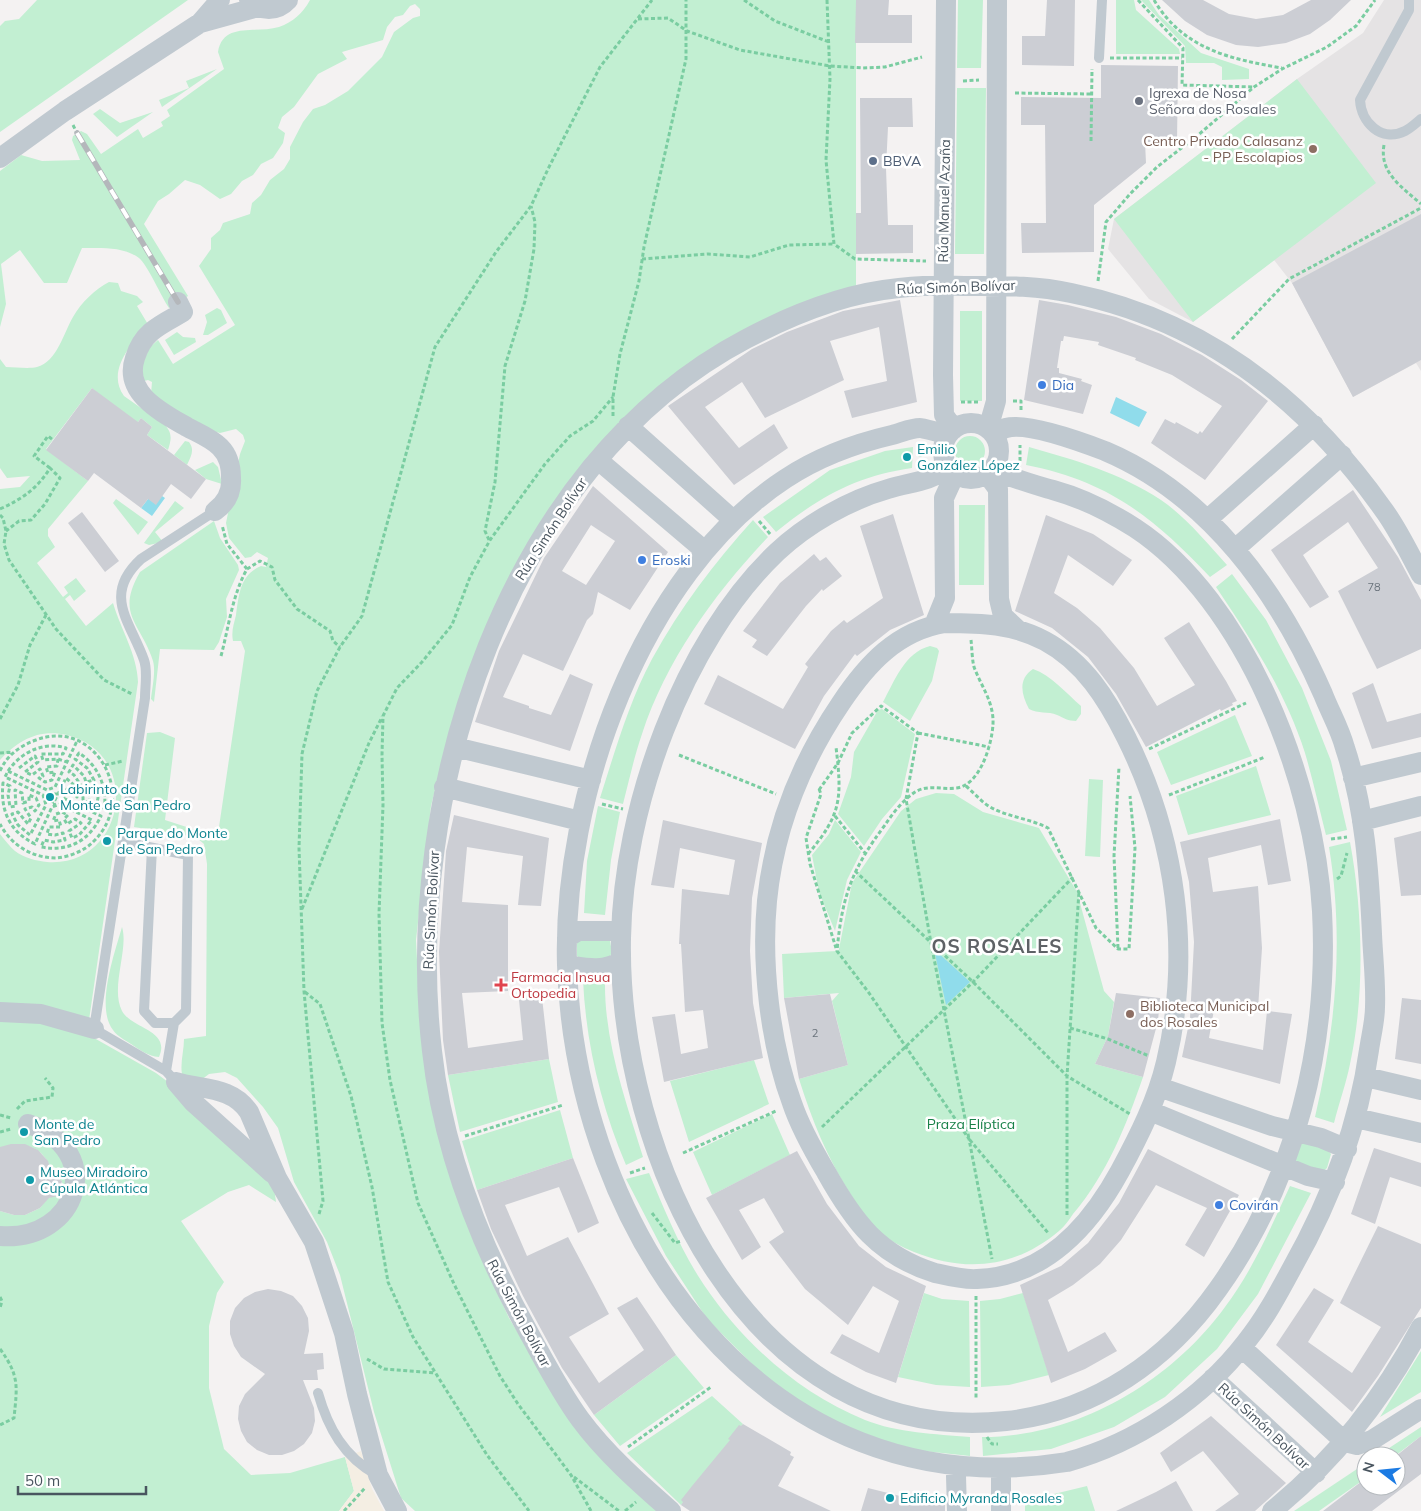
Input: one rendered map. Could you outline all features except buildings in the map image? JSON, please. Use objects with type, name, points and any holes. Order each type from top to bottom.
[{"type":"street","points":[[200,23],[220,0]]},
{"type":"street","points":[[0,158],[65,111],[200,23],[254,4],[273,9],[288,0]]},
{"type":"street","name":"Rúa Manuel Azaña","points":[[946,0],[943,285],[944,415],[951,432]]},
{"type":"street","points":[[990,472],[999,456],[999,449],[991,432],[996,402],[997,0]]},
{"type":"street","name":"Rúa Simón Bolívar","points":[[671,1511],[614,1457],[582,1421],[556,1381],[488,1254],[459,1174],[441,1104],[432,1054],[427,991],[430,882],[444,787],[474,682],[508,599],[574,489],[628,426],[678,381],[727,349],[779,322],[830,303],[894,288],[943,285],[1030,286],[1095,299],[1155,318],[1188,333],[1274,388],[1314,424],[1342,455],[1386,514],[1421,575]]},
{"type":"street","points":[[178,302],[184,312],[145,338],[137,351],[132,375],[134,386],[142,396],[210,440],[225,453],[230,463],[231,489],[227,499],[216,511]]},
{"type":"street","points":[[934,625],[945,598],[944,498],[952,471],[943,450],[951,432],[960,425],[975,423],[991,432],[1008,427],[1054,434],[1092,446],[1158,478],[1208,519],[1235,549],[1256,575],[1301,644],[1345,746],[1352,778],[1358,828],[1368,856],[1375,1010],[1366,1076],[1347,1149],[1335,1182],[1310,1236],[1280,1290],[1242,1348],[1213,1378],[1158,1421],[1120,1443],[1084,1458],[1049,1467],[1001,1474],[956,1476],[888,1465],[850,1453],[813,1436],[768,1407],[728,1372],[691,1329],[652,1267],[614,1189],[592,1130],[571,1023],[567,965],[567,938],[573,866],[580,821],[605,732],[629,673],[658,618],[705,551],[732,519],[763,493],[805,466],[836,450],[921,428],[951,432]]},
{"type":"street","points":[[1208,519],[1314,424]]},
{"type":"street","points":[[628,426],[732,519]]},
{"type":"street","points":[[1235,549],[1342,455]]},
{"type":"street","points":[[598,460],[705,551]]},
{"type":"street","points":[[952,471],[972,479],[990,472],[1083,500],[1114,515],[1141,532],[1162,549],[1201,589],[1244,655],[1265,693],[1292,759],[1304,800],[1321,892],[1323,976],[1317,1039],[1310,1079],[1283,1166],[1260,1220],[1234,1267],[1186,1331],[1147,1366],[1108,1390],[1063,1409],[1027,1418],[998,1422],[945,1422],[880,1408],[814,1376],[764,1335],[742,1310],[696,1238],[660,1162],[643,1108],[628,1039],[621,962],[621,931],[637,822],[657,748],[685,684],[724,616],[752,578],[783,547],[828,515],[885,490],[932,479],[952,471]]},
{"type":"street","points":[[990,472],[998,489],[998,599],[1003,616],[1018,630]]},
{"type":"street","points":[[945,598],[965,612],[976,614],[987,611],[998,599]]},
{"type":"street","points":[[994,624],[1018,630],[1047,642],[1085,673],[1107,701],[1136,758],[1158,817],[1174,890],[1178,948],[1175,1009],[1167,1061],[1159,1087],[1143,1114],[1140,1134],[1110,1190],[1087,1220],[1065,1244],[1040,1262],[1018,1272],[976,1280],[948,1276],[922,1269],[885,1249],[863,1230],[843,1202],[819,1160],[792,1104],[777,1049],[766,961],[767,901],[781,828],[808,758],[830,719],[854,683],[877,656],[900,639],[934,625],[994,624]]},
{"type":"street","points":[[455,747],[591,780]]},
{"type":"street","points":[[1352,778],[1421,762]]},
{"type":"street","points":[[444,787],[580,821]]},
{"type":"street","points":[[1358,828],[1421,806]]},
{"type":"street","points":[[567,938],[578,931],[621,931]]},
{"type":"street","points":[[567,965],[596,969],[611,967],[621,962]]},
{"type":"street","points":[[0,1012],[40,1014],[94,1029]]},
{"type":"street","points":[[171,1076],[193,1102],[277,1178]]},
{"type":"street","points":[[171,1076],[230,1094],[244,1104],[277,1178],[305,1225],[333,1294],[378,1475],[397,1511]]},
{"type":"street","points":[[1366,1076],[1421,1090]]},
{"type":"street","points":[[1159,1087],[1295,1132],[1321,1138],[1347,1149]]},
{"type":"street","points":[[1143,1114],[1262,1155],[1283,1166],[1324,1181],[1335,1182]]},
{"type":"street","points":[[1356,1118],[1421,1133]]},
{"type":"street","points":[[0,1236],[30,1234],[40,1230],[59,1216],[74,1196],[76,1185],[73,1165],[64,1147],[45,1129],[20,1121]]},
{"type":"street","name":"Rúa Simón Bolívar","points":[[1272,1511],[1316,1473],[1346,1442],[1367,1416],[1421,1327]]},
{"type":"street","points":[[1242,1348],[1346,1442],[1356,1445],[1372,1440],[1421,1409]]},
{"type":"street","name":"Rúa Simón Bolívar","points":[[1213,1378],[1316,1473]]},
{"type":"street","points":[[1001,1474],[1001,1511]]},
{"type":"street","points":[[956,1476],[957,1511]]},
{"type":"lane","points":[[1099,58],[1102,0]]},
{"type":"lane","points":[[1409,0],[1409,10],[1360,100],[1361,113],[1371,127],[1386,134],[1404,132],[1421,119]]},
{"type":"lane","points":[[124,842],[188,855],[186,1011],[174,1023],[171,1076],[94,1029],[145,698],[144,661],[122,611],[120,595],[125,579],[141,559],[216,511]]},
{"type":"lane","points":[[152,848],[144,1011],[155,1023],[174,1023]]},
{"type":"lane","points":[[318,1393],[326,1418],[339,1443],[363,1467],[378,1475]]},
{"type":"path","points":[[305,1225],[314,1220],[320,1212],[323,1201],[304,992],[300,848],[302,754],[317,691],[340,648],[362,616],[435,347],[496,252],[531,206],[600,67],[652,0]]},
{"type":"path","points":[[614,404],[613,397],[642,258],[686,59],[686,0]]},
{"type":"path","points":[[744,0],[775,21],[829,42]]},
{"type":"path","points":[[827,0],[830,66],[826,160],[834,244]]},
{"type":"path","points":[[1138,0],[1183,48],[1182,85],[1254,87]]},
{"type":"path","points":[[1154,0],[1160,10],[1178,28],[1203,48],[1235,60],[1282,69]]},
{"type":"path","points":[[1095,299],[1106,222],[1157,167],[1197,136],[1254,87],[1282,69],[1327,47],[1356,26],[1375,0]]},
{"type":"path","points":[[637,19],[668,18],[687,31],[740,50],[830,66],[863,68],[885,66],[922,57]]},
{"type":"path","points":[[1092,141],[1092,58],[1182,58]]},
{"type":"path","points":[[955,81],[984,80]]},
{"type":"path","points":[[1014,93],[1092,94]]},
{"type":"path","points":[[1386,134],[1382,156],[1389,175],[1421,204]]},
{"type":"path","points":[[490,540],[485,530],[495,482],[505,366],[525,301],[534,249],[535,222],[531,206]]},
{"type":"path","points":[[1231,340],[1289,280],[1421,208]]},
{"type":"path","points":[[642,258],[708,254],[750,257],[789,245],[834,244],[855,260],[922,261]]},
{"type":"path","points":[[301,910],[365,752],[397,688],[422,662],[452,625],[470,577],[490,540],[545,464],[570,436],[593,421],[613,397]]},
{"type":"path","points":[[1010,402],[1021,401],[1021,418]]},
{"type":"path","points":[[956,402],[985,402]]},
{"type":"path","points":[[6,531],[19,521],[31,520],[46,504],[60,478],[34,456],[48,436],[54,440]]},
{"type":"path","points":[[920,469],[921,439]]},
{"type":"path","points":[[1019,469],[1021,439]]},
{"type":"path","points":[[0,509],[29,494],[40,484],[50,468]]},
{"type":"path","points":[[216,511],[227,544],[247,569]]},
{"type":"path","points":[[0,515],[3,518],[6,531],[4,544],[9,560],[46,616],[85,662],[104,680],[145,698]]},
{"type":"path","points":[[753,515],[775,538]]},
{"type":"path","points":[[221,656],[232,615],[232,603],[238,585],[247,569],[260,561],[272,567],[275,580],[297,608],[330,631],[333,640],[340,648]]},
{"type":"path","points":[[0,719],[18,685],[30,645],[46,616]]},
{"type":"path","points":[[837,951],[844,901],[855,871],[865,853],[906,800],[921,789],[966,786],[974,779],[988,747],[993,724],[989,698],[974,666],[970,634]]},
{"type":"path","points":[[1145,751],[1246,703]]},
{"type":"path","points":[[988,747],[918,733],[881,706],[852,733],[838,762],[819,790],[821,794],[806,838],[808,854],[837,951],[969,1139],[1054,1240]]},
{"type":"path","points":[[383,716],[383,805],[379,914],[382,1023],[390,1080],[418,1202],[454,1284],[500,1376],[518,1404],[572,1475],[591,1511]]},
{"type":"path","points":[[918,733],[906,800],[931,943],[994,1268]]},
{"type":"path","points":[[0,771],[14,752],[40,738],[54,737],[77,742],[99,758],[111,779],[113,807],[101,834],[88,847],[72,855],[56,858],[38,856],[20,848],[11,840],[0,824]]},
{"type":"path","points":[[8,771],[47,790],[55,787],[77,742]]},
{"type":"path","points":[[54,802],[66,778],[75,786],[80,784],[74,775],[69,772],[72,765],[84,776],[86,782],[94,780],[87,768],[75,759],[79,753],[92,764],[102,779],[105,795],[104,810],[96,807],[98,798],[96,786],[89,789],[90,804],[82,800],[82,790],[77,791],[77,797],[67,789],[63,798],[101,816],[94,829],[82,841],[60,848],[41,847],[44,840],[53,842],[65,840],[63,833],[47,834],[50,827],[61,827],[59,820],[53,821],[56,814],[62,812],[68,815],[64,818],[66,824],[74,819],[81,823],[69,831],[72,838],[79,835],[92,820],[60,804],[52,807],[35,844],[18,834],[3,812],[1,803],[3,783],[10,786],[8,795],[10,807],[16,806],[15,790],[22,793],[23,803],[29,801],[29,796],[36,798],[38,805],[35,811],[32,807],[25,809],[31,818],[28,824],[18,812],[12,814],[18,825],[30,835],[46,805],[43,795],[5,777],[8,771],[14,763],[28,752],[46,746],[66,748],[63,754],[41,754],[43,760],[58,759],[67,762]]},
{"type":"path","points":[[0,753],[14,752]]},
{"type":"path","points":[[679,755],[780,796]]},
{"type":"path","points":[[19,768],[35,756],[38,762],[25,772],[32,775],[40,769],[43,776],[39,778],[45,782],[52,780],[55,772],[48,774],[46,767],[57,766],[58,759]]},
{"type":"path","points":[[1166,796],[1265,757]]},
{"type":"path","points":[[808,854],[824,835],[840,801],[838,762]]},
{"type":"path","points":[[1118,949],[1114,856],[1119,763]]},
{"type":"path","points":[[966,786],[988,806],[1015,816],[1033,820],[1048,828],[1096,928],[1118,949],[1129,949],[1135,848],[1129,792]]},
{"type":"path","points":[[811,795],[817,787],[819,790]]},
{"type":"path","points":[[56,807],[54,802],[51,801],[50,796],[58,794]]},
{"type":"path","points":[[597,802],[626,810]]},
{"type":"path","points":[[835,815],[865,853]]},
{"type":"path","points":[[1325,840],[1358,828]]},
{"type":"path","points":[[1331,884],[1341,876],[1348,851],[1352,846]]},
{"type":"path","points":[[855,871],[973,982],[1067,1076],[1143,1114]]},
{"type":"path","points":[[815,1133],[973,982],[1073,877]]},
{"type":"path","points":[[1067,1218],[1067,1076],[1079,890]]},
{"type":"path","points":[[304,992],[320,1004],[351,1096],[372,1187],[388,1282],[413,1337],[435,1373],[487,1455],[529,1511]]},
{"type":"path","points":[[1070,1028],[1108,1039],[1145,1055]]},
{"type":"path","points":[[20,1121],[25,1101],[52,1097],[53,1088],[45,1078]]},
{"type":"path","points":[[459,1138],[563,1105]]},
{"type":"path","points":[[683,1153],[782,1108]]},
{"type":"path","points":[[622,1176],[650,1166]]},
{"type":"path","points":[[647,1207],[676,1243],[684,1240]]},
{"type":"path","points":[[976,1292],[976,1399]]},
{"type":"path","points":[[0,1297],[2,1301],[0,1308]]},
{"type":"path","points":[[0,1349],[8,1359],[18,1386],[14,1418],[0,1425]]},
{"type":"path","points":[[360,1356],[384,1369],[435,1373]]},
{"type":"path","points":[[622,1452],[711,1387]]},
{"type":"path","points":[[344,1511],[378,1475]]},
{"type":"path","points":[[572,1475],[619,1511]]},
{"type":"shaded area","name":"Centro Privado Calasanz - PP Escolapios","points":[[1384,0],[1421,0],[1421,371],[1416,363],[1353,397],[1292,283],[1274,260],[1193,322],[1149,299],[1108,249],[1114,219],[1297,79],[1363,33]]},
{"type":"green space","points":[[37,0],[188,0],[0,132],[0,26],[5,21],[19,19]]},
{"type":"green space","points":[[310,0],[856,0],[856,288],[646,401],[627,417],[567,489],[450,730],[431,806],[416,940],[419,999],[427,1073],[472,1237],[509,1318],[545,1378],[664,1511],[415,1511],[401,1498],[374,1412],[340,1275],[327,1242],[294,1182],[278,1128],[263,1107],[237,1078],[225,1072],[209,1074],[201,1080],[183,1078],[184,1039],[206,1036],[207,864],[204,844],[196,837],[134,827],[147,733],[160,732],[175,738],[165,820],[208,834],[219,827],[245,651],[241,641],[233,641],[233,628],[240,593],[245,580],[254,570],[261,566],[266,567],[268,558],[257,552],[251,557],[245,558],[229,538],[226,523],[240,454],[245,441],[243,435],[236,429],[220,433],[206,429],[151,394],[152,382],[144,381],[138,373],[150,347],[158,340],[173,364],[235,325],[199,266],[211,249],[211,238],[220,230],[223,223],[250,214],[252,203],[261,195],[270,180],[284,169],[290,159],[290,147],[303,122],[313,109],[325,105],[348,91],[382,57],[394,32],[413,18],[420,16],[420,9],[415,4],[410,6],[403,15],[395,17],[387,27],[383,40],[342,52],[347,59],[318,74],[294,107],[282,117],[278,128],[285,133],[283,143],[273,158],[261,164],[253,175],[242,181],[231,194],[220,199],[200,185],[185,180],[158,201],[144,224],[188,296],[169,308],[142,261],[126,251],[111,248],[82,248],[67,283],[44,283],[20,250],[1,264],[6,304],[0,327],[0,171],[21,155],[42,161],[80,160],[72,140],[73,136],[81,131],[87,134],[101,154],[138,129],[143,138],[163,126],[161,122],[170,116],[167,110],[224,69],[218,52],[221,42],[226,36],[242,30],[270,29],[284,25],[297,16]]},
{"type":"green space","points":[[958,0],[983,0],[981,68],[957,68]]},
{"type":"green space","points":[[1116,0],[1134,0],[1136,10],[1179,49],[1180,54],[1116,54]]},
{"type":"green space","points":[[1141,0],[1149,0],[1159,15],[1201,53],[1249,69],[1249,79],[1222,80],[1222,67],[1214,63],[1186,63],[1185,46]]},
{"type":"green space","points":[[217,69],[162,107],[159,100],[189,88],[186,81]]},
{"type":"green space","points":[[1297,79],[1376,183],[1193,322],[1114,219]]},
{"type":"green space","points":[[957,88],[986,88],[984,254],[955,254]]},
{"type":"green space","points":[[100,109],[120,123],[153,112],[117,137],[93,114]]},
{"type":"green space","points":[[109,282],[118,283],[121,291],[137,296],[143,302],[137,306],[149,326],[128,349],[123,358],[119,367],[119,387],[124,396],[165,425],[171,437],[168,450],[147,435],[152,427],[141,418],[135,426],[92,388],[46,449],[88,481],[48,529],[48,536],[55,547],[37,563],[63,597],[68,593],[64,587],[76,578],[86,591],[74,601],[70,595],[65,599],[86,626],[113,603],[132,652],[138,682],[87,1034],[156,1073],[172,1085],[274,1187],[276,1202],[249,1185],[228,1192],[181,1221],[224,1282],[217,1293],[209,1326],[209,1388],[224,1449],[251,1475],[290,1473],[345,1457],[354,1491],[339,1511],[0,1511],[0,1211],[14,1215],[25,1215],[40,1208],[48,1198],[61,1194],[64,1187],[61,1180],[53,1177],[46,1159],[41,1153],[27,1146],[19,1145],[0,1148],[0,834],[22,856],[47,862],[73,859],[94,847],[108,829],[115,808],[115,785],[107,764],[91,746],[67,735],[38,735],[14,747],[0,760],[0,489],[20,487],[30,476],[7,478],[0,468],[0,359],[6,367],[33,368],[44,364],[55,353],[80,307],[94,292]]},
{"type":"green space","points":[[217,308],[221,310],[227,323],[208,335],[203,335],[207,322],[205,315]]},
{"type":"green space","points":[[960,311],[982,311],[982,401],[960,401]]},
{"type":"green space","points":[[177,332],[183,337],[195,338],[196,342],[174,355],[165,340]]},
{"type":"green space","points":[[970,436],[981,440],[985,451],[981,462],[970,466],[959,462],[955,451],[959,440]]},
{"type":"green space","points":[[185,441],[189,442],[192,450],[187,465],[174,455]]},
{"type":"green space","points":[[913,447],[912,468],[873,476],[839,490],[808,508],[776,532],[763,517],[830,470],[885,451]]},
{"type":"green space","points":[[1029,447],[1097,468],[1130,482],[1161,500],[1179,514],[1227,565],[1210,577],[1169,537],[1128,505],[1082,481],[1026,465]]},
{"type":"green space","points":[[213,462],[218,467],[222,484],[206,479],[195,470]]},
{"type":"green space","points":[[116,499],[148,522],[138,535],[113,503]]},
{"type":"green space","points":[[175,501],[184,508],[155,532],[163,542],[149,545],[144,543]]},
{"type":"green space","points":[[959,505],[985,505],[984,585],[959,585]]},
{"type":"green space","points":[[753,520],[768,537],[711,604],[678,654],[664,680],[642,734],[623,804],[600,798],[629,709],[652,659],[698,586]]},
{"type":"green space","points":[[214,521],[220,538],[238,565],[239,570],[226,599],[227,617],[219,642],[214,650],[160,649],[154,702],[151,699],[154,675],[153,661],[130,609],[133,587],[140,572]]},
{"type":"green space","points":[[1232,574],[1266,620],[1302,688],[1331,761],[1347,830],[1326,835],[1305,753],[1288,709],[1255,647],[1216,587]]},
{"type":"green space","points":[[930,646],[937,648],[939,651],[932,681],[910,721],[883,702],[907,661],[921,649]]},
{"type":"green space","points":[[1033,669],[1052,680],[1081,706],[1081,714],[1076,721],[1029,709],[1022,687],[1025,677]]},
{"type":"green space","points":[[882,709],[915,734],[901,797],[882,819],[864,846],[838,814],[851,777],[854,752],[878,710]]},
{"type":"green space","points":[[1235,715],[1252,756],[1171,785],[1157,752]]},
{"type":"green space","points":[[1256,766],[1271,815],[1188,835],[1176,796]]},
{"type":"green space","points":[[1089,779],[1103,780],[1100,857],[1085,856]]},
{"type":"green space","name":"Praza Elíptica","points":[[936,793],[954,794],[983,812],[1039,828],[1077,892],[1104,991],[1114,1002],[1108,1036],[1095,1064],[1143,1077],[1130,1113],[1106,1166],[1085,1199],[1065,1225],[1042,1243],[1025,1253],[989,1263],[952,1263],[933,1259],[900,1246],[878,1231],[867,1219],[842,1181],[827,1153],[799,1079],[848,1065],[832,1001],[839,993],[784,998],[782,954],[837,951],[838,954],[852,883],[901,811],[916,799]]},
{"type":"green space","points":[[598,806],[620,812],[611,860],[605,915],[584,913],[587,861]]},
{"type":"green space","points":[[835,820],[861,852],[847,880],[835,931],[819,892],[812,855],[829,834]]},
{"type":"green space","points":[[1350,842],[1360,925],[1360,982],[1355,1038],[1347,1079],[1334,1123],[1315,1117],[1328,1050],[1336,982],[1336,915],[1329,847]]},
{"type":"green space","points":[[122,927],[124,936],[118,991],[119,1002],[122,1011],[127,1017],[155,1035],[160,1041],[159,1057],[144,1052],[121,1038],[113,1030],[108,1020],[106,994],[108,979]]},
{"type":"green space","points":[[581,938],[610,940],[612,953],[608,959],[582,960],[577,956],[577,943]]},
{"type":"green space","points":[[583,980],[605,980],[608,1025],[612,1048],[643,1157],[626,1165],[609,1120],[596,1074],[587,1028]]},
{"type":"green space","points":[[549,1059],[558,1102],[460,1132],[448,1075]]},
{"type":"green space","points":[[754,1060],[769,1104],[689,1142],[670,1081]]},
{"type":"green space","points":[[560,1110],[573,1158],[477,1190],[462,1141]]},
{"type":"green space","points":[[772,1114],[790,1155],[712,1195],[693,1152]]},
{"type":"green space","points":[[1308,1142],[1326,1148],[1331,1154],[1327,1168],[1322,1172],[1296,1163],[1295,1149],[1300,1144]]},
{"type":"green space","points":[[649,1173],[681,1245],[704,1285],[736,1327],[775,1365],[818,1396],[865,1420],[890,1428],[970,1437],[970,1456],[896,1448],[792,1404],[707,1319],[666,1256],[626,1179]]},
{"type":"green space","points":[[1290,1186],[1311,1193],[1258,1294],[1217,1349],[1165,1397],[1114,1427],[1051,1449],[983,1456],[982,1437],[1018,1434],[1053,1427],[1087,1416],[1119,1400],[1149,1381],[1177,1359],[1203,1334],[1235,1293],[1261,1248]]},
{"type":"green space","points":[[924,1293],[942,1299],[969,1301],[970,1387],[936,1385],[898,1377]]},
{"type":"green space","points":[[1023,1293],[1049,1375],[1009,1385],[981,1387],[980,1301],[1000,1299]]},
{"type":"green space","points":[[1421,1351],[1421,1392],[1380,1417]]},
{"type":"green space","points":[[676,1355],[704,1388],[620,1446],[594,1415]]},
{"type":"green space","points":[[712,1396],[743,1424],[681,1505],[627,1453]]},
{"type":"green space","points":[[1421,1427],[1421,1436],[1406,1448],[1406,1446],[1392,1446]]},
{"type":"green space","points":[[1356,1470],[1356,1485],[1319,1511],[1294,1511]]},
{"type":"green space","points":[[1087,1486],[1095,1511],[1025,1511],[1025,1501]]},
{"type":"sand","points":[[361,1451],[372,1489],[384,1511],[339,1511],[354,1491],[345,1457]]},
{"type":"water","points":[[1116,397],[1147,412],[1139,427],[1110,413]]},
{"type":"water","points":[[162,496],[165,498],[152,516],[141,508],[148,499]]},
{"type":"water","points":[[934,949],[970,982],[946,1005]]},
{"type":"railway","points":[[77,133],[178,302]]},
{"type":"place","name":"Igrexa de Nosa Señora dos Rosales","points":[[1139,101]]},
{"type":"place","name":"Centro Privado Calasanz - PP Escolapios","points":[[1313,149]]},
{"type":"place","name":"BBVA","points":[[873,161]]},
{"type":"place","name":"Dia","points":[[1042,385]]},
{"type":"place","name":"Emilio González López","points":[[907,457]]},
{"type":"place","name":"Eroski","points":[[642,560]]},
{"type":"place","name":"Labirinto do Monte de San Pedro","points":[[50,797]]},
{"type":"place","name":"Parque do Monte de San Pedro","points":[[107,841]]},
{"type":"place","name":"Farmacia Insua Ortopedia","points":[[501,985]]},
{"type":"place","name":"Biblioteca Municipal dos Rosales","points":[[1130,1014]]},
{"type":"place","name":"Monte de San Pedro","points":[[24,1132]]},
{"type":"place","name":"Museo Miradoiro Cúpula Atlántica","points":[[30,1180]]},
{"type":"place","name":"Covirán","points":[[1219,1205]]},
{"type":"place","name":"Edificio Myranda Rosales","points":[[890,1498]]},
{"type":"district","name":"OS ROSALES","points":[[997,946]]}]
